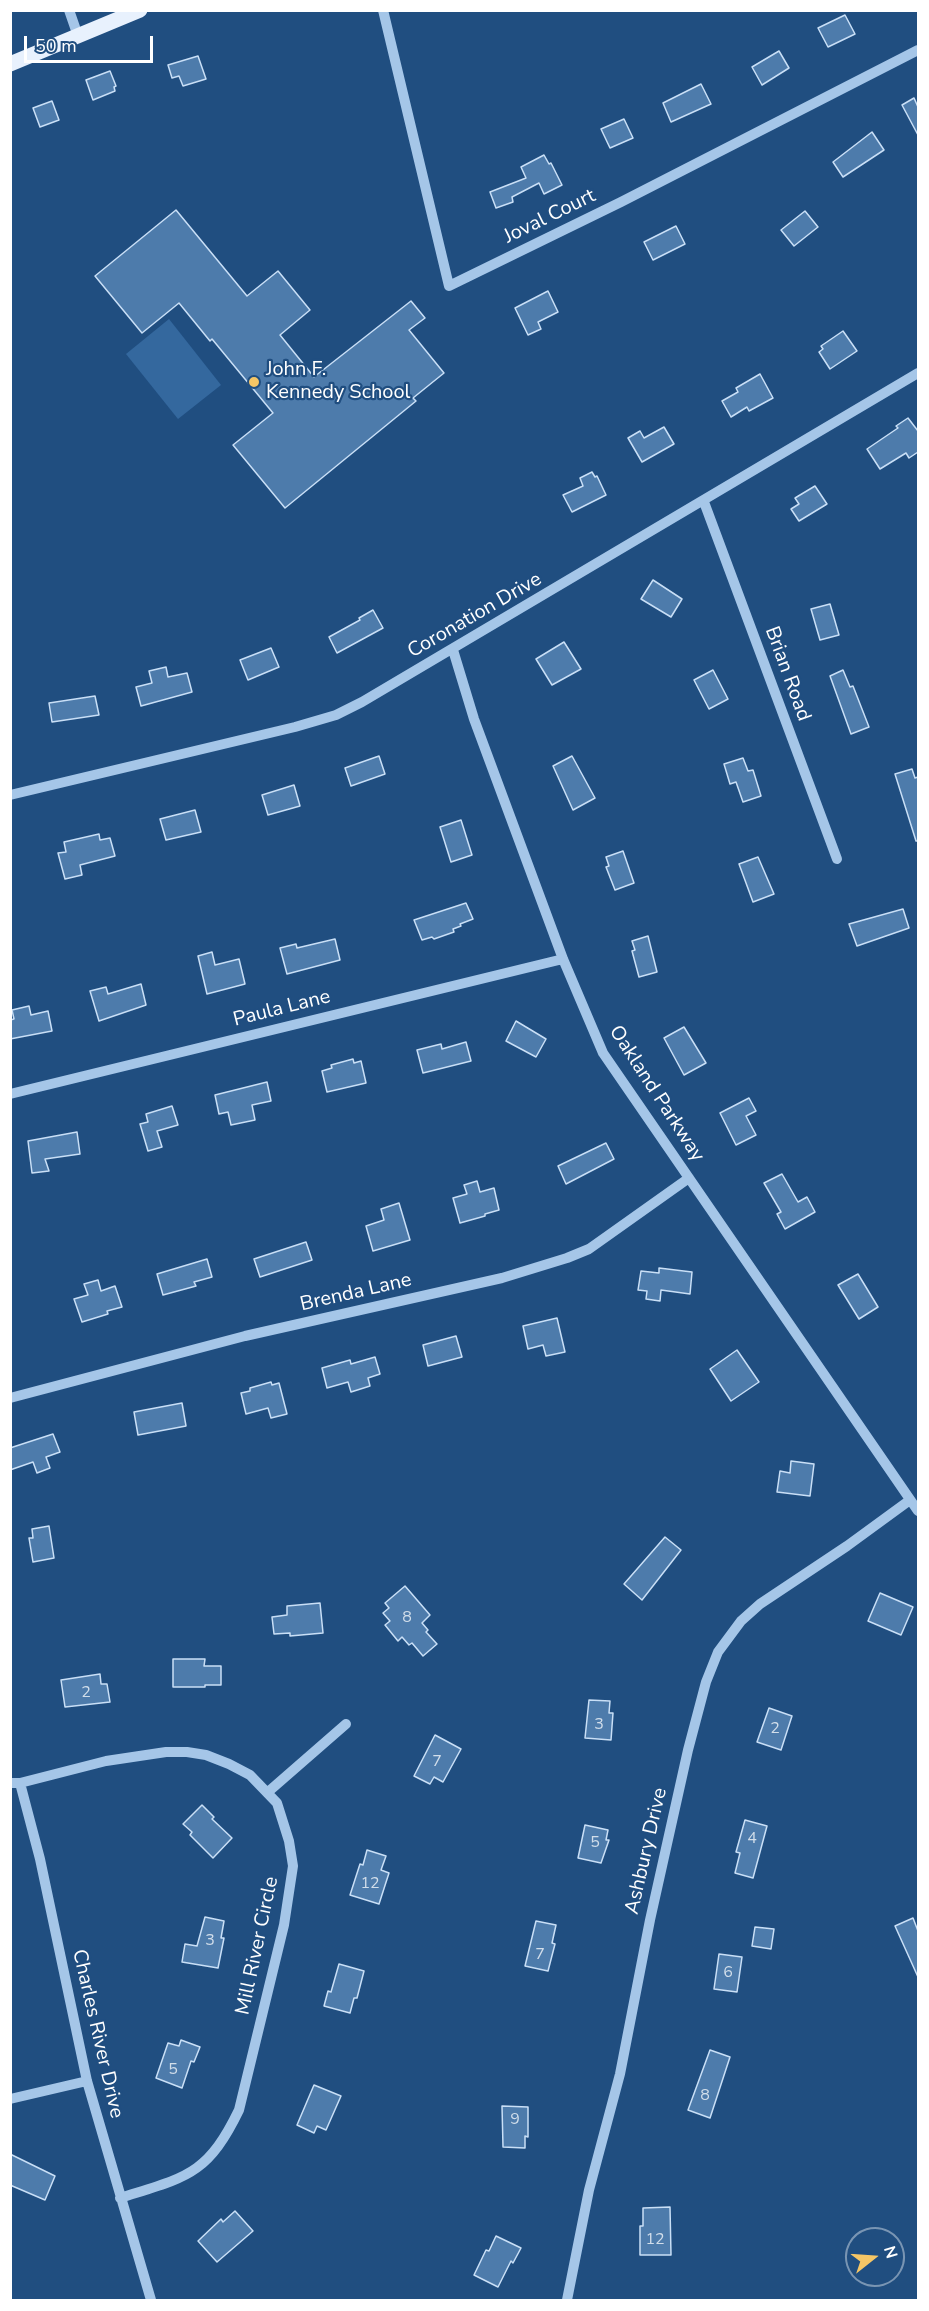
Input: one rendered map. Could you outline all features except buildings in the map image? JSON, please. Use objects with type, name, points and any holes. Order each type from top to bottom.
[{"type":"main road","points":[[10,64],[140,10]]},
{"type":"street","points":[[69,10],[78,36]]},
{"type":"street","name":"Joval Court","points":[[383,10],[449,286],[621,202],[918,50]]},
{"type":"street","name":"Coronation Drive","points":[[10,795],[336,715],[453,650],[918,373]]},
{"type":"street","name":"Brian Road","points":[[704,502],[837,859]]},
{"type":"street","name":"Oakland Parkway","points":[[453,650],[474,719],[562,959],[603,1053],[918,1511]]},
{"type":"street","name":"Paula Lane","points":[[10,1094],[562,959]]},
{"type":"street","name":"Brenda Lane","points":[[10,1398],[245,1336],[502,1278],[567,1258],[588,1249],[689,1178]]},
{"type":"street","name":"Ashbury Drive","points":[[567,2301],[589,2190],[620,2074],[653,1908],[688,1750],[706,1682],[718,1652],[741,1621],[760,1604],[847,1546],[910,1500]]},
{"type":"street","points":[[268,1792],[346,1724]]},
{"type":"street","name":"Mill River Circle","points":[[15,1783],[106,1761],[166,1752],[206,1755],[250,1775],[268,1792],[277,1803],[289,1841],[293,1866],[284,1925],[239,2110],[226,2136],[214,2153],[200,2166],[180,2179],[120,2198]]},
{"type":"street","name":"Charles River Drive","points":[[15,1783],[40,1859],[87,2081],[151,2301]]},
{"type":"street","points":[[10,2099],[87,2081]]},
{"type":"shaded area","points":[[169,319],[221,385],[178,419],[126,354]]},
{"type":"place","name":"John F. Kennedy School","points":[[254,382]]}]
